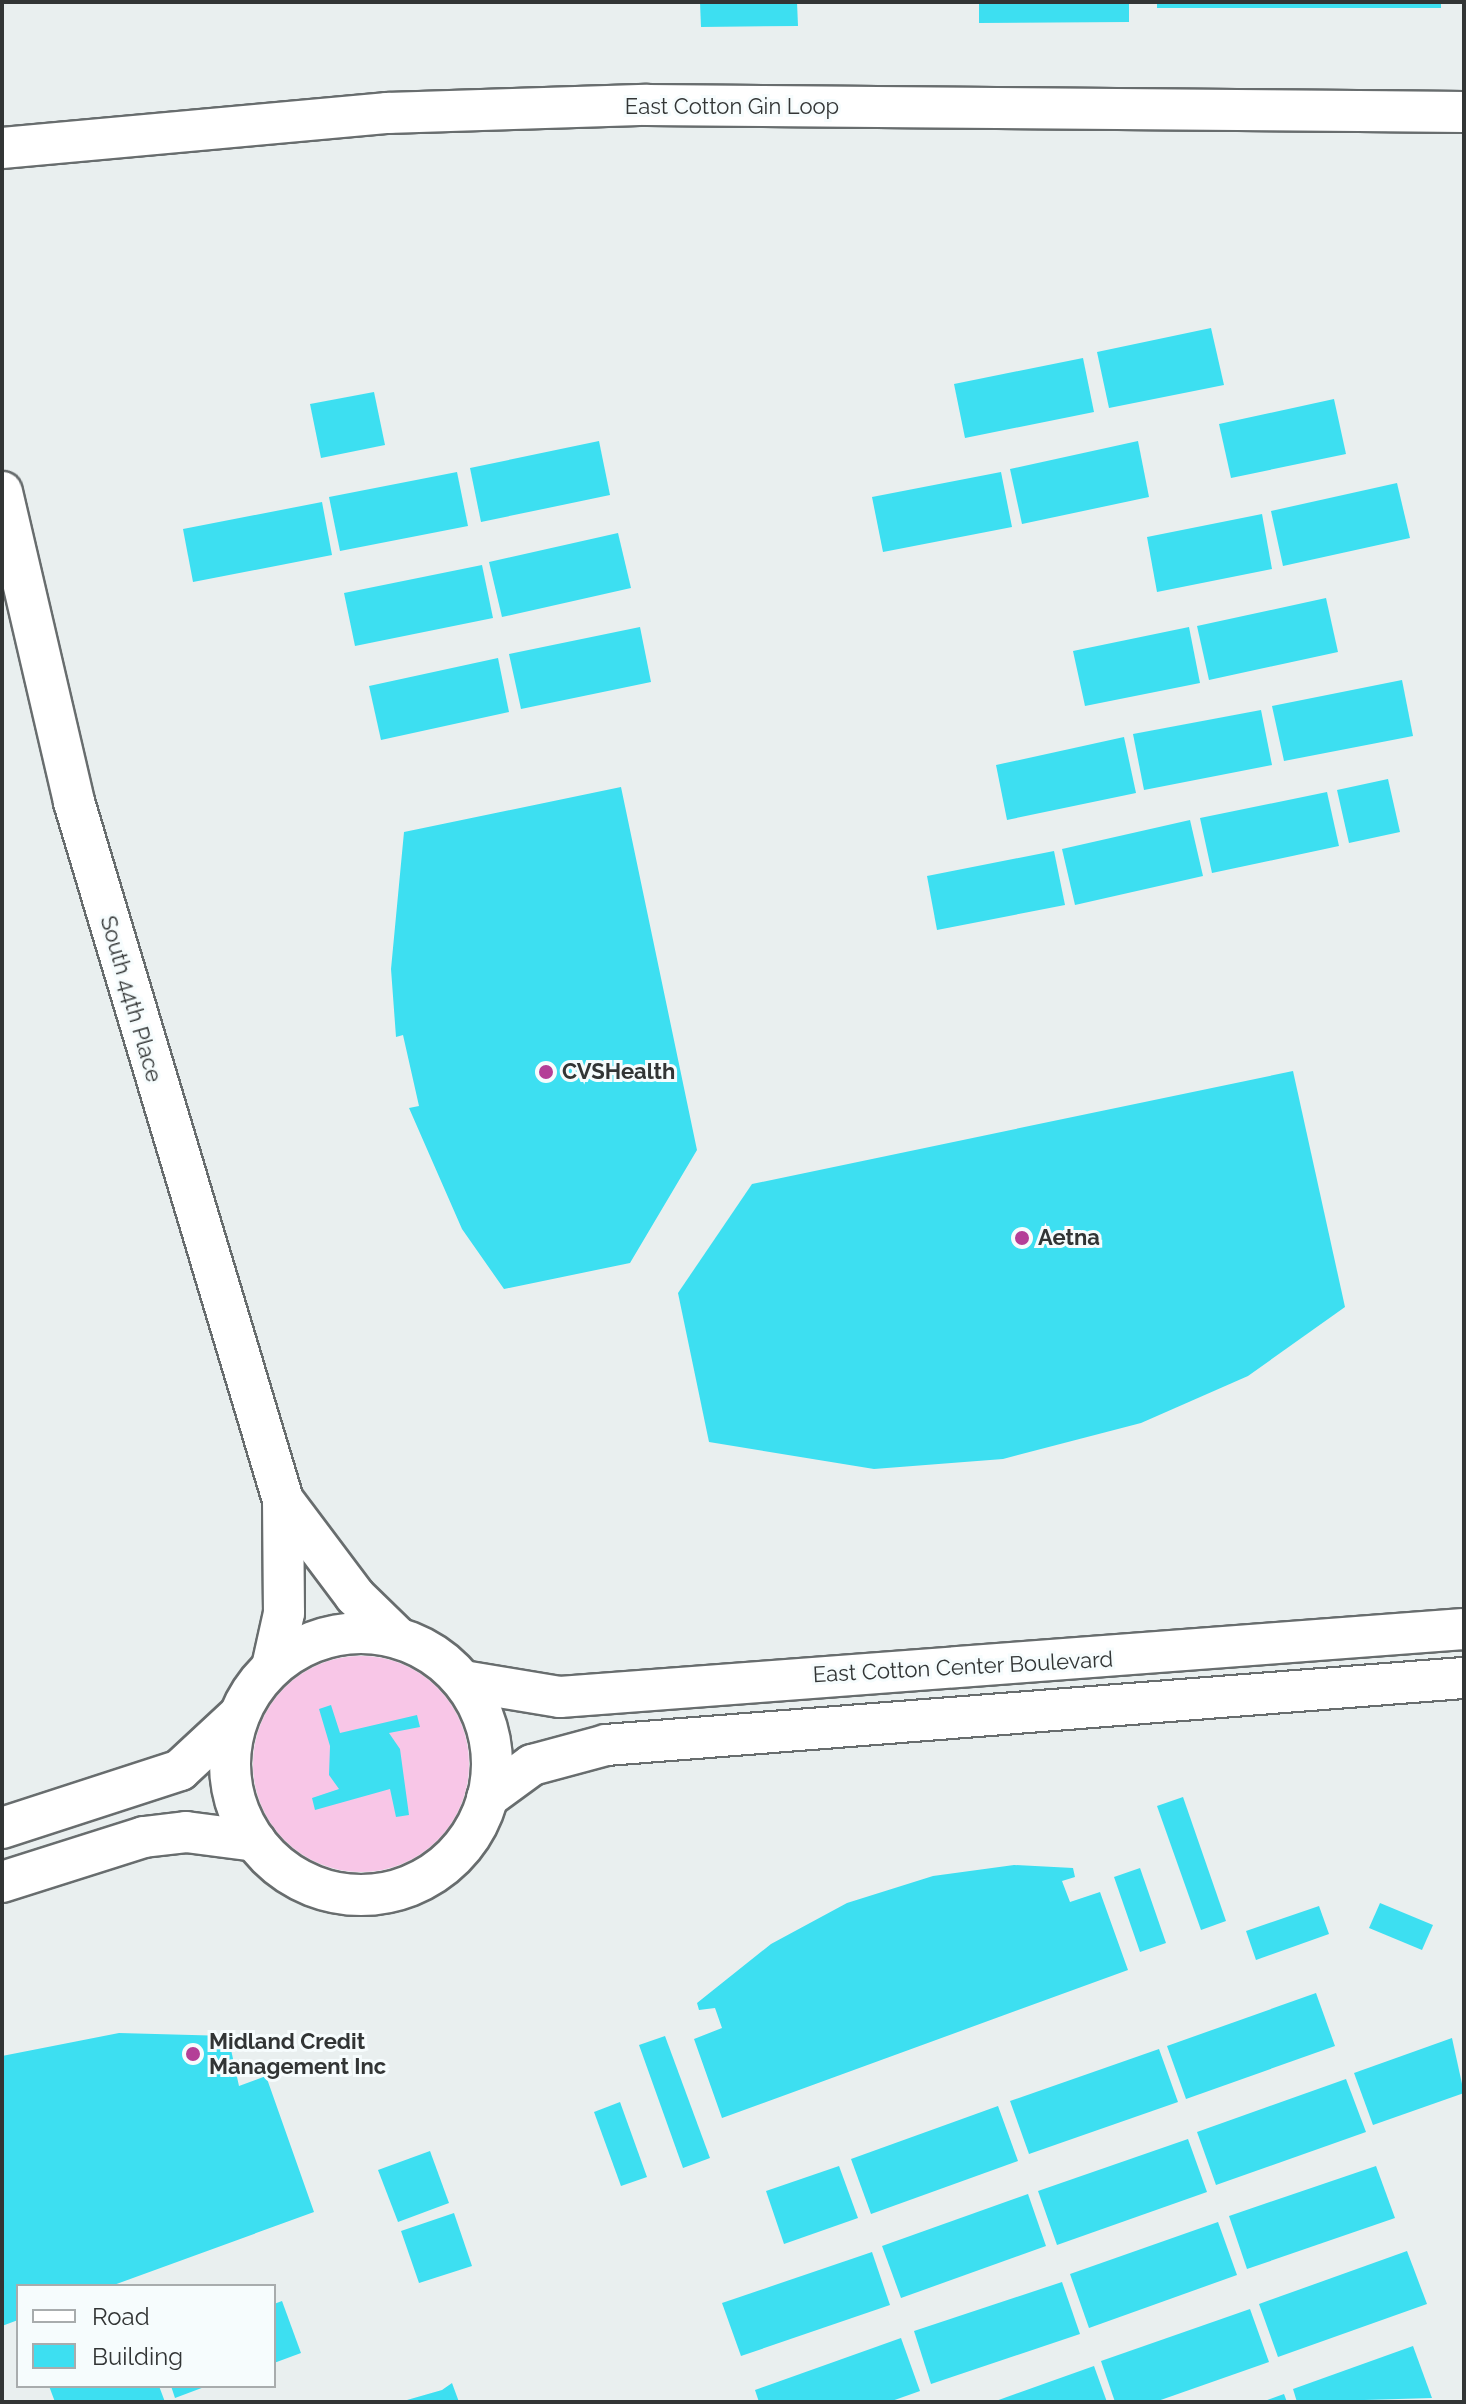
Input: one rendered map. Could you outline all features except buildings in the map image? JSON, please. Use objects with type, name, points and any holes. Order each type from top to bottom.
[{"type":"street","name":"East Cotton Gin Loop","points":[[2,148],[387,113],[647,105],[1464,112]]},
{"type":"street","name":"South 44th Place","points":[[2,492],[74,802],[283,1500],[284,1613],[272,1667]]},
{"type":"street","name":"South 44th Place","points":[[283,1500],[355,1596],[398,1638]]},
{"type":"street","name":"East Cotton Center Boulevard","points":[[463,1681],[560,1697],[1067,1662],[1464,1629]]},
{"type":"street","points":[[2,1828],[180,1770],[239,1715],[272,1667],[324,1638],[398,1638],[431,1653],[463,1681],[490,1739],[487,1798]]},
{"type":"street","points":[[773,1732],[849,1703],[1015,1693],[1043,1684],[1067,1662]]},
{"type":"street","points":[[239,1715],[231,1782],[255,1841],[306,1883],[352,1895],[385,1892],[455,1855],[487,1798],[512,1776],[574,1751],[773,1732],[1464,1678]]},
{"type":"street","points":[[2,1882],[144,1837],[186,1832],[255,1841]]},
{"type":"shaded area","points":[[361,1656],[402,1665],[437,1688],[460,1723],[469,1764],[460,1805],[437,1840],[402,1863],[361,1872],[320,1863],[285,1840],[262,1805],[253,1764],[262,1723],[285,1688],[320,1665]]},
{"type":"place","name":"CVSHealth","points":[[546,1072]]},
{"type":"place","name":"Aetna","points":[[1022,1238]]},
{"type":"place","name":"Midland Credit Management Inc","points":[[193,2054]]}]
